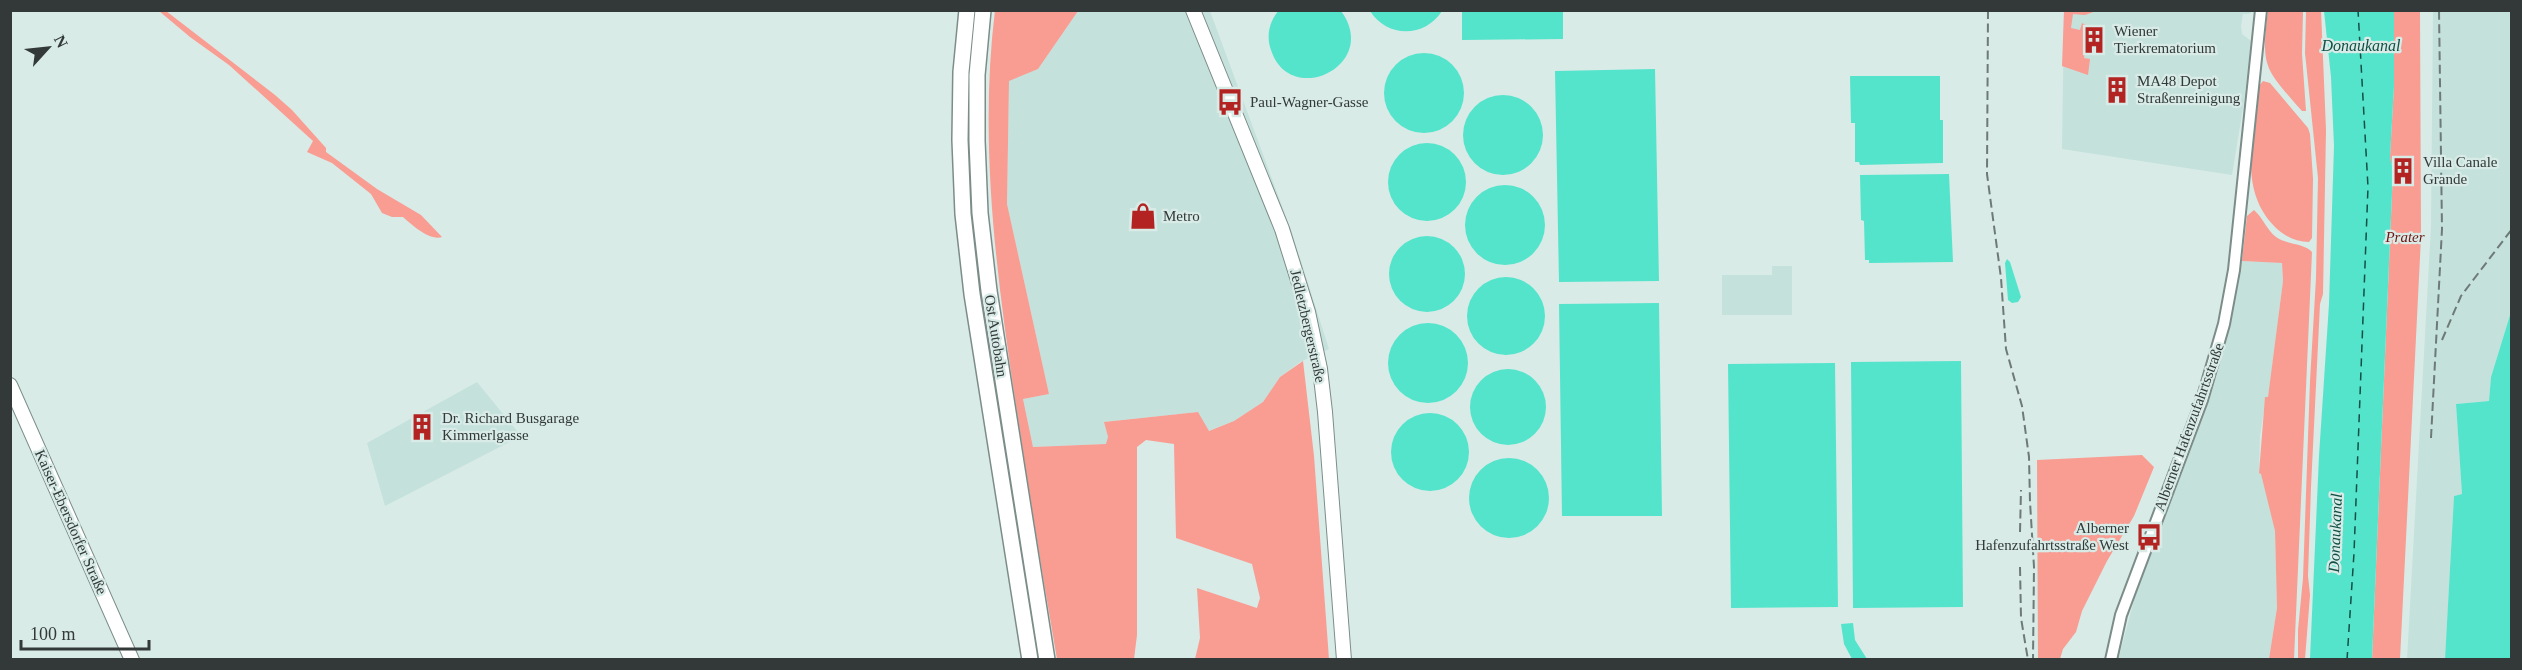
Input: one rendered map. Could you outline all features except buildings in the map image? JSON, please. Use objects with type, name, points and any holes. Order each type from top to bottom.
[{"type":"highway","name":"Ost Autobahn","points":[[967,10],[961,72],[960,140],[963,214],[972,294],[1030,660]]},
{"type":"highway","name":"Ost Autobahn","points":[[983,10],[977,75],[980,213],[988,291],[1047,660]]},
{"type":"main road","name":"Jedletzbergerstraße","points":[[1193,10],[1282,229],[1308,312],[1320,369],[1325,412],[1344,660]]},
{"type":"main road","name":"Kaiser-Ebersdorfer Straße","points":[[10,385],[132,660]]},
{"type":"street","name":"Alberner Hafenzufahrtsstraße","points":[[2111,660],[2121,615],[2202,400],[2224,324],[2234,270],[2261,10]]},
{"type":"shaded area","points":[[1078,11],[1210,11],[1292,233],[1329,349],[1300,362],[1280,377],[1263,402],[1234,421],[1208,431],[1198,412],[1104,422],[1108,437],[1107,444],[1033,447],[1023,399],[1049,394],[1007,204],[1009,80],[1038,69]]},
{"type":"shaded area","points":[[2064,11],[2253,11],[2243,14],[2241,26],[2242,34],[2251,41],[2232,175],[2062,149]]},
{"type":"shaded area","points":[[2433,11],[2511,11],[2511,312],[2491,377],[2489,401],[2456,404],[2462,494],[2454,496],[2445,659],[2407,660],[2431,227]]},
{"type":"shaded area","points":[[2242,261],[2282,263],[2283,281],[2268,398],[2266,397],[2260,436],[2259,473],[2261,473],[2275,531],[2277,608],[2269,659],[2118,660],[2135,597],[2217,375],[2230,327]]},
{"type":"shaded area","points":[[1772,266],[1792,266],[1792,315],[1722,315],[1722,275],[1772,275]]},
{"type":"shaded area","name":"Dr. Richard Busgarage Kimmerlgasse","points":[[477,382],[521,436],[385,506],[367,443]]},
{"type":"green space","points":[[995,10],[1078,11],[1038,69],[1009,81],[1007,204],[1049,394],[1023,399],[1033,447],[1106,444],[1108,437],[1104,422],[1198,412],[1209,431],[1234,421],[1263,402],[1280,377],[1303,361],[1314,456],[1329,659],[1195,659],[1200,638],[1197,588],[1257,608],[1260,598],[1252,564],[1176,538],[1174,444],[1146,440],[1137,447],[1137,635],[1134,659],[1057,659],[1015,399],[996,254],[989,157],[990,59]]},
{"type":"green space","points":[[2321,10],[2326,130],[2323,294],[2320,304],[2311,487],[2308,576],[2310,595],[2305,659],[2298,660],[2316,278],[2318,178],[2305,53],[2306,11]]},
{"type":"green space","points":[[159,11],[166,11],[275,95],[292,110],[326,148],[326,152],[377,189],[421,215],[442,237],[427,235],[403,217],[392,217],[382,213],[371,194],[332,163],[307,152],[313,141],[229,65]]},
{"type":"green space","points":[[2064,11],[2096,11],[2085,15],[2073,14],[2071,28],[2080,30],[2082,23],[2089,27],[2084,58],[2090,59],[2088,75],[2062,66]]},
{"type":"green space","points":[[2268,11],[2303,11],[2302,54],[2306,111],[2302,111],[2289,97],[2268,66],[2265,44]]},
{"type":"green space","name":"Prater","points":[[2394,11],[2420,11],[2421,237],[2400,659],[2372,660],[2393,171],[2390,157],[2394,86]]},
{"type":"green space","points":[[2263,81],[2270,83],[2308,128],[2310,134],[2313,179],[2312,238],[2309,242],[2295,240],[2275,227],[2263,212],[2256,196],[2252,178],[2252,142],[2259,86]]},
{"type":"green space","points":[[2254,210],[2276,237],[2305,247],[2312,252],[2294,659],[2269,659],[2277,608],[2275,531],[2259,473],[2265,397],[2268,397],[2283,281],[2282,263],[2242,261],[2247,216]]},
{"type":"green space","points":[[2142,455],[2154,467],[2134,516],[2107,561],[2082,611],[2076,632],[2063,649],[2060,659],[2038,659],[2037,460]]},
{"type":"water","points":[[1279,10],[1341,11],[1350,31],[1350,48],[1341,63],[1328,73],[1312,78],[1296,76],[1281,67],[1271,50],[1269,40],[1271,24]]},
{"type":"water","points":[[1370,11],[1442,11],[1426,26],[1406,31],[1386,26]]},
{"type":"water","points":[[1462,11],[1563,11],[1563,39],[1462,40]]},
{"type":"water","name":"Donaukanal","points":[[2324,11],[2394,11],[2394,86],[2390,157],[2393,170],[2372,659],[2310,659],[2319,456],[2329,304],[2334,146],[2331,77]]},
{"type":"water","points":[[1416,53],[1432,53],[1453,64],[1464,85],[1464,101],[1453,122],[1432,133],[1416,133],[1402,127],[1390,115],[1384,101],[1384,85],[1390,71],[1402,59]]},
{"type":"water","points":[[1655,69],[1659,281],[1559,282],[1555,71]]},
{"type":"water","points":[[1850,76],[1940,76],[1943,163],[1860,165],[1859,162],[1855,162],[1855,123],[1851,123]]},
{"type":"water","points":[[1503,95],[1518,98],[1531,107],[1540,120],[1543,135],[1540,150],[1531,163],[1518,172],[1503,175],[1488,172],[1475,163],[1466,150],[1463,135],[1466,120],[1475,107],[1488,98]]},
{"type":"water","points":[[1419,143],[1435,143],[1449,149],[1460,160],[1466,174],[1466,190],[1460,204],[1449,215],[1435,221],[1419,221],[1405,215],[1394,204],[1388,190],[1388,174],[1394,160],[1405,149]]},
{"type":"water","points":[[1949,174],[1953,262],[1869,263],[1869,260],[1865,260],[1860,175]]},
{"type":"water","points":[[1505,185],[1520,188],[1533,197],[1542,210],[1545,225],[1542,240],[1533,253],[1520,262],[1505,265],[1490,262],[1477,253],[1468,240],[1465,225],[1468,210],[1477,197],[1490,188]]},
{"type":"water","points":[[1427,236],[1441,239],[1454,247],[1462,260],[1465,274],[1462,288],[1454,301],[1441,309],[1427,312],[1413,309],[1400,301],[1392,288],[1389,274],[1392,260],[1400,247],[1413,239]]},
{"type":"water","points":[[2007,259],[2021,297],[2018,302],[2012,303],[2008,300],[2005,263]]},
{"type":"water","points":[[1506,277],[1521,280],[1533,289],[1542,301],[1545,316],[1542,331],[1533,343],[1521,352],[1506,355],[1491,352],[1479,343],[1470,331],[1467,316],[1470,301],[1479,289],[1491,280]]},
{"type":"water","points":[[1659,303],[1662,516],[1562,516],[1559,304]]},
{"type":"water","points":[[2511,312],[2511,659],[2445,659],[2454,496],[2462,494],[2456,404],[2489,401],[2491,377]]},
{"type":"water","points":[[1428,323],[1443,326],[1456,335],[1465,348],[1468,363],[1465,378],[1456,391],[1443,400],[1428,403],[1413,400],[1400,391],[1391,378],[1388,363],[1391,348],[1400,335],[1413,326]]},
{"type":"water","points":[[1961,361],[1963,607],[1853,608],[1851,362]]},
{"type":"water","points":[[1835,363],[1838,607],[1731,608],[1728,364]]},
{"type":"water","points":[[1508,369],[1522,372],[1535,380],[1543,393],[1546,407],[1543,421],[1535,434],[1522,442],[1508,445],[1494,442],[1481,434],[1473,421],[1470,407],[1473,393],[1481,380],[1494,372]]},
{"type":"water","points":[[1430,413],[1445,416],[1458,424],[1466,437],[1469,452],[1466,467],[1458,480],[1445,488],[1430,491],[1415,488],[1402,480],[1394,467],[1391,452],[1394,437],[1402,424],[1415,416]]},
{"type":"water","points":[[1509,458],[1524,461],[1537,470],[1546,483],[1549,498],[1546,513],[1537,526],[1524,535],[1509,538],[1494,535],[1481,526],[1472,513],[1469,498],[1472,483],[1481,470],[1494,461]]},
{"type":"water","points":[[1853,623],[1855,640],[1867,659],[1852,659],[1844,644],[1841,624]]},
{"type":"ferry route","points":[[2347,660],[2354,553],[2368,187],[2358,10]]},
{"type":"railway","points":[[1988,10],[1987,174],[2001,278],[2006,349],[2022,406],[2029,457],[2034,567],[2033,660]]},
{"type":"railway","points":[[2431,438],[2442,229],[2439,10]]},
{"type":"railway","points":[[2442,340],[2461,296],[2512,229]]},
{"type":"railway","points":[[2020,532],[2021,490]]},
{"type":"railway","points":[[2020,567],[2021,618],[2028,660]]},
{"type":"place","name":"Wiener Tierkrematorium","points":[[2094,40]]},
{"type":"place","name":"MA48 Depot Straßenreinigung","points":[[2117,90]]},
{"type":"place","name":"Paul-Wagner-Gasse","points":[[1230,102]]},
{"type":"place","name":"Villa Canale Grande","points":[[2403,171]]},
{"type":"place","name":"Metro","points":[[1143,216]]},
{"type":"place","name":"Dr. Richard Busgarage Kimmerlgasse","points":[[422,427]]},
{"type":"place","name":"Alberner Hafenzufahrtsstraße West","points":[[2149,537]]}]
